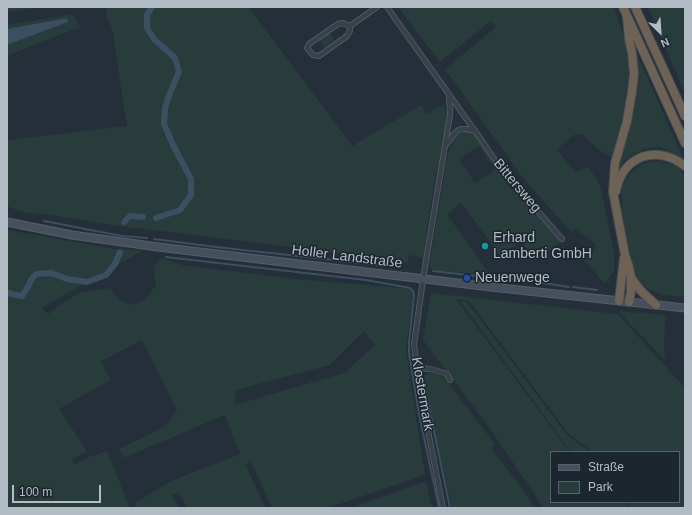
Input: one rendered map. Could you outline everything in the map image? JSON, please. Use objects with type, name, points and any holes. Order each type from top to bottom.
[{"type":"highway","points":[[623,7],[685,143]]},
{"type":"highway","points":[[635,7],[685,116]]},
{"type":"highway","points":[[627,17],[634,74],[627,121],[615,163],[613,192],[631,278],[629,302]]},
{"type":"highway","points":[[614,201],[620,177],[628,165],[635,160],[660,154],[673,158],[685,166]]},
{"type":"highway","points":[[619,301],[625,255]]},
{"type":"highway","points":[[631,278],[641,291],[656,305]]},
{"type":"main road","name":"Holler Landstraße","points":[[7,222],[72,235],[158,247],[423,279],[685,308]]},
{"type":"street","points":[[350,26],[343,23],[338,24],[309,44],[307,48],[313,56],[319,56],[347,36],[350,31],[350,26],[377,7]]},
{"type":"street","name":"Bittersweg","points":[[387,7],[502,170],[562,239]]},
{"type":"street","points":[[423,279],[446,147],[450,115],[449,94]]},
{"type":"street","points":[[446,147],[455,131],[465,128],[475,131]]},
{"type":"street","name":"Klostermark","points":[[423,279],[414,344],[416,368],[443,508]]},
{"type":"street","points":[[416,368],[430,369],[446,374],[450,380]]},
{"type":"green space","points":[[7,7],[45,7],[7,12]]},
{"type":"green space","points":[[106,7],[249,7],[352,146],[421,105],[426,114],[444,104],[447,117],[438,171],[436,172],[426,234],[424,258],[409,255],[408,263],[332,252],[119,226],[29,213],[7,206],[7,140],[127,126],[112,28],[107,18]]},
{"type":"green space","points":[[398,7],[614,7],[630,62],[626,103],[612,157],[599,150],[581,134],[574,135],[557,149],[575,172],[589,167],[600,185],[614,251],[614,271],[605,284],[584,260],[593,252],[595,244],[589,237],[582,235],[575,228],[571,232],[523,178],[445,69],[496,27],[491,21],[440,62]]},
{"type":"green space","points":[[648,7],[685,7],[685,93]]},
{"type":"green space","points":[[73,14],[80,27],[7,56],[7,45],[68,22],[66,18],[7,29],[7,25]]},
{"type":"green space","points":[[330,32],[335,40],[324,47],[319,40]]},
{"type":"green space","points":[[636,52],[684,160],[660,147],[643,149],[626,159],[617,171],[637,97]]},
{"type":"green space","points":[[466,131],[473,133],[508,185],[561,241],[535,261],[521,241],[509,250],[512,254],[503,260],[461,203],[447,214],[490,275],[432,270],[429,266],[448,153],[456,135]],"holes":[[[479,146],[495,170],[475,183],[459,159]]]},
{"type":"green space","points":[[660,161],[677,166],[685,175],[685,297],[662,295],[641,286],[635,278],[622,212],[622,187],[630,173],[643,163]]},
{"type":"green space","points":[[7,230],[115,249],[142,251],[42,308],[48,314],[65,301],[81,292],[110,288],[119,300],[132,305],[146,299],[156,285],[153,267],[162,258],[182,265],[305,280],[410,289],[413,293],[406,350],[425,475],[328,508],[272,508],[251,462],[246,465],[265,508],[187,508],[178,492],[172,495],[179,508],[139,508],[134,504],[169,482],[240,454],[225,415],[124,458],[119,449],[156,431],[169,422],[177,410],[142,340],[101,361],[111,380],[59,409],[87,451],[71,460],[75,464],[91,456],[107,451],[130,508],[7,508]],"holes":[[[364,331],[375,345],[344,373],[234,405],[236,390],[330,365]]]},
{"type":"green space","points":[[431,293],[618,314],[685,388],[685,508],[630,508],[627,503],[680,503],[680,451],[591,451],[568,433],[468,300],[456,299],[569,451],[550,451],[550,503],[626,503],[629,508],[544,508],[488,426],[423,340]]},
{"type":"green space","points":[[460,301],[467,302],[567,435],[589,451],[570,451]]},
{"type":"green space","points":[[618,311],[666,315],[664,340],[665,361]]},
{"type":"green space","points":[[428,372],[444,377],[495,444],[492,449],[525,492],[534,508],[452,508],[423,379]]},
{"type":"green space","points":[[426,481],[432,508],[351,508]]},
{"type":"water","points":[[67,18],[68,22],[7,45],[7,29]]},
{"type":"waterway","points":[[152,7],[147,15],[147,28],[154,39],[175,58],[179,72],[165,108],[164,124],[191,179],[191,195],[180,210],[156,218]]},
{"type":"waterway","points":[[124,222],[130,216],[143,217]]},
{"type":"waterway","points":[[44,221],[122,236],[147,238]]},
{"type":"waterway","points":[[154,239],[397,267]]},
{"type":"waterway","points":[[7,292],[22,296],[36,274],[51,273],[67,279],[87,282],[106,275],[115,264],[120,252]]},
{"type":"waterway","points":[[166,257],[366,280],[410,288],[414,295],[409,353],[419,414],[439,508]]},
{"type":"waterway","points":[[433,271],[486,277]]},
{"type":"waterway","points":[[493,277],[515,279]]},
{"type":"waterway","points":[[522,281],[534,282]]},
{"type":"waterway","points":[[543,283],[569,287]]},
{"type":"waterway","points":[[573,287],[597,290]]},
{"type":"waterway","points":[[424,383],[450,508]]},
{"type":"place","name":"Erhard Lamberti GmbH","points":[[485,246]]},
{"type":"place","name":"Neuenwege","points":[[467,278]]}]
